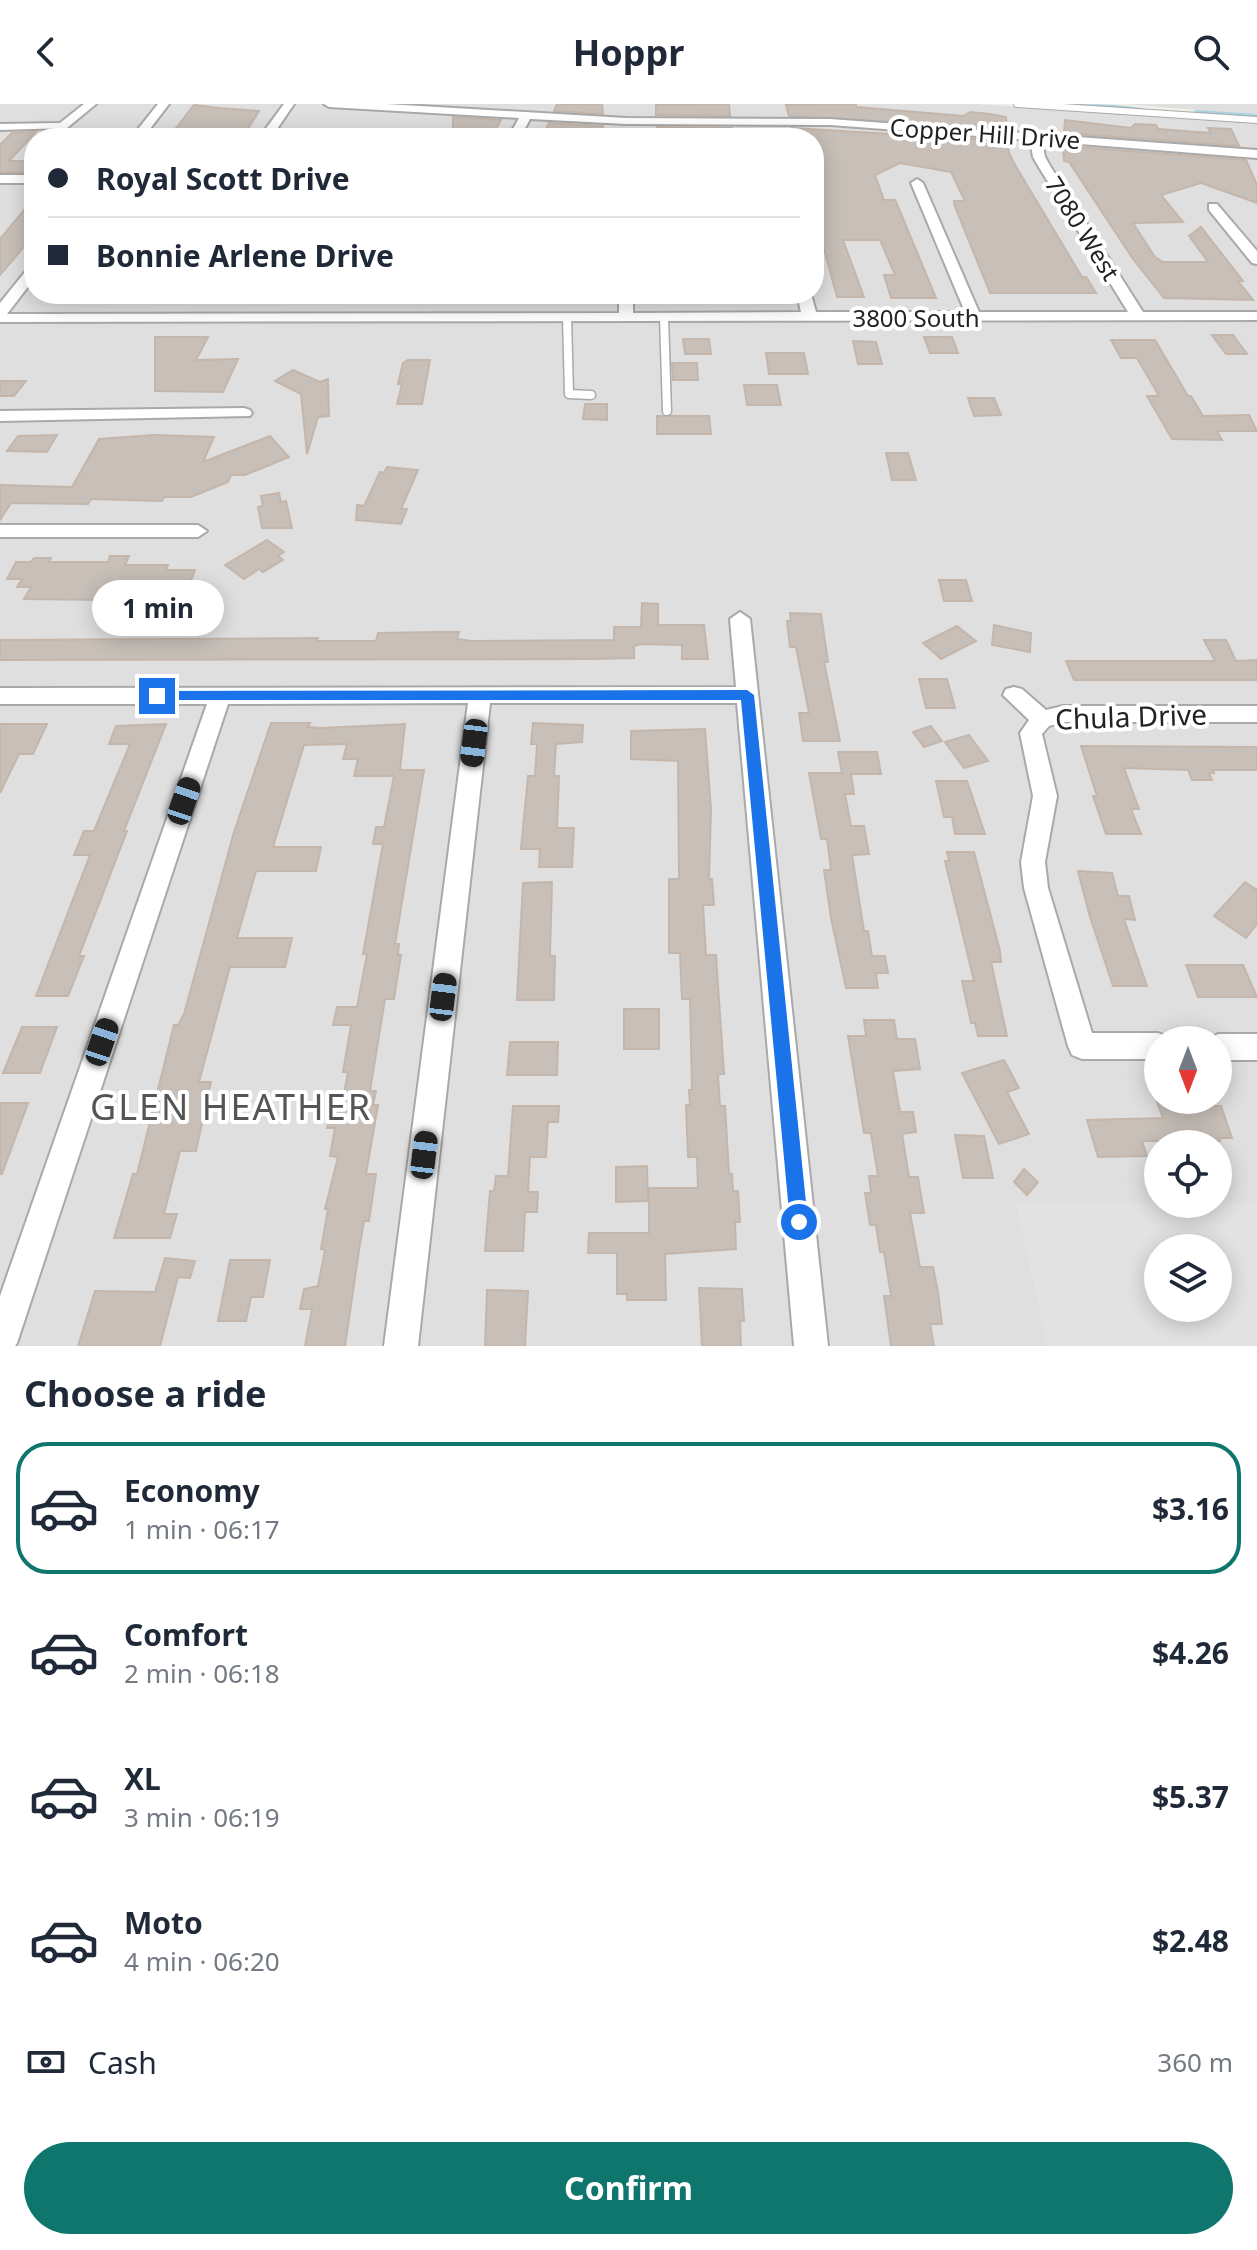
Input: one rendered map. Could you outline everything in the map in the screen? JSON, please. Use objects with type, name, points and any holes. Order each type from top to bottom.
[{"type":"street","points":[[0,127],[63,126],[91,104]]},
{"type":"street","points":[[145,128],[164,104]]},
{"type":"street","points":[[272,128],[289,104]]},
{"type":"street","name":"Copper Hill Drive","points":[[329,104],[626,121],[830,122],[1257,154]]},
{"type":"street","points":[[519,128],[526,115]]},
{"type":"street","points":[[626,121],[626,128]]},
{"type":"street","points":[[765,121],[767,128]]},
{"type":"street","name":"7080 West","points":[[1035,137],[1039,157],[1139,317]]},
{"type":"street","points":[[0,179],[24,179]]},
{"type":"street","points":[[917,183],[974,317]]},
{"type":"street","points":[[1213,207],[1257,260]]},
{"type":"street","points":[[0,316],[24,284]]},
{"type":"street","points":[[626,304],[626,317]]},
{"type":"street","points":[[807,304],[810,317]]},
{"type":"street","name":"3800 South","points":[[0,316],[1257,316]]},
{"type":"street","points":[[0,416],[244,413]]},
{"type":"street","points":[[0,531],[198,531]]},
{"type":"street","points":[[740,619],[811,1346]]},
{"type":"street","points":[[401,1346],[480,695]]},
{"type":"street","points":[[0,696],[747,695]]},
{"type":"street","name":"Chula Drive","points":[[1014,695],[1042,719],[1063,714],[1257,714]]},
{"type":"street","points":[[0,1343],[220,696]]},
{"type":"street","points":[[1042,719],[1031,733],[1045,796],[1034,874],[1082,1046],[1144,1046]]},
{"type":"street","points":[[1232,1047],[1257,1047]]},
{"type":"lane","points":[[1017,104],[1257,120]]},
{"type":"lane","points":[[567,317],[569,394],[591,395]]},
{"type":"lane","points":[[664,317],[667,411]]},
{"type":"shaded area","points":[[0,104],[979,104],[1257,122],[1257,1346],[0,1346]]},
{"type":"shaded area","points":[[1125,104],[1257,104],[1257,115]]},
{"type":"shaded area","points":[[1015,1202],[1144,1203],[1144,1218],[1232,1218],[1232,1203],[1257,1203],[1257,1346],[1048,1346]]},
{"type":"building","points":[[557,104],[602,104],[603,114],[554,111]]},
{"type":"building","points":[[729,104],[730,116],[656,115],[656,105]]},
{"type":"building","points":[[856,104],[856,107],[964,116],[970,112],[990,114],[1006,117],[1007,129],[789,116],[786,105]]},
{"type":"building","points":[[194,105],[259,111],[248,128],[176,128]]},
{"type":"building","points":[[453,117],[501,120],[497,128],[453,128]]},
{"type":"building","points":[[1065,120],[1131,128],[1135,124],[1156,125],[1158,129],[1211,133],[1208,128],[1231,129],[1239,146],[1064,133]]},
{"type":"building","points":[[549,123],[603,126],[603,128],[546,128]]},
{"type":"building","points":[[824,130],[1008,141],[1015,165],[1082,277],[1086,277],[1096,293],[990,293],[954,204],[954,201],[965,201],[951,172],[900,163],[875,175],[884,200],[895,200],[897,204],[936,298],[891,298],[884,275],[895,275],[880,240],[843,240],[864,297],[837,297],[824,249]]},
{"type":"building","points":[[24,132],[24,145],[9,161],[24,161],[24,172],[0,172],[0,145],[12,133]]},
{"type":"building","points":[[1063,146],[1246,160],[1257,185],[1257,203],[1201,183],[1161,195],[1183,222],[1133,223],[1155,257],[1163,262],[1208,262],[1189,236],[1201,227],[1243,281],[1238,281],[1253,300],[1164,298],[1133,259],[1069,162],[1064,161]]},
{"type":"building","points":[[24,210],[24,247],[0,275],[0,239]]},
{"type":"building","points":[[1212,335],[1233,335],[1247,354],[1226,354]]},
{"type":"building","points":[[155,337],[208,337],[196,360],[238,359],[223,392],[155,391]]},
{"type":"building","points":[[924,337],[952,337],[958,353],[930,353]]},
{"type":"building","points":[[683,339],[709,339],[711,354],[685,354]]},
{"type":"building","points":[[1111,340],[1155,340],[1203,416],[1249,415],[1257,431],[1217,431],[1222,440],[1172,439],[1147,396],[1159,396],[1137,358],[1121,358]]},
{"type":"building","points":[[853,341],[876,342],[882,364],[858,364]]},
{"type":"building","points":[[766,353],[804,353],[808,374],[769,374]]},
{"type":"building","points":[[408,360],[430,360],[422,404],[397,404],[403,363]]},
{"type":"building","points":[[672,363],[697,363],[698,380],[673,380]]},
{"type":"building","points":[[293,370],[320,382],[328,379],[329,416],[318,417],[307,454],[301,394],[275,381]]},
{"type":"building","points":[[0,381],[26,381],[14,396],[0,396]]},
{"type":"building","points":[[744,385],[777,385],[781,405],[747,405]]},
{"type":"building","points":[[968,398],[994,398],[1001,415],[974,416]]},
{"type":"building","points":[[585,404],[607,404],[607,420],[583,419]]},
{"type":"building","points":[[657,416],[709,416],[711,434],[657,434]]},
{"type":"building","points":[[57,435],[47,452],[7,451],[18,436]]},
{"type":"building","points":[[154,435],[214,437],[203,462],[270,436],[289,457],[245,475],[231,475],[228,482],[191,497],[164,497],[162,501],[91,499],[88,504],[11,503],[0,520],[0,485],[72,487],[99,439]]},
{"type":"building","points":[[886,453],[908,453],[916,480],[892,480]]},
{"type":"building","points":[[387,467],[418,470],[401,509],[407,509],[401,524],[356,520],[357,505],[364,506],[380,472],[384,473]]},
{"type":"building","points":[[279,493],[281,502],[286,501],[292,528],[262,528],[258,507],[263,506],[261,496]]},
{"type":"building","points":[[267,540],[284,552],[278,556],[283,560],[263,572],[259,569],[244,579],[225,565]]},
{"type":"building","points":[[110,556],[129,556],[125,565],[168,565],[166,570],[195,570],[188,588],[113,587],[107,600],[24,599],[31,587],[17,587],[22,579],[7,579],[16,562],[51,558],[49,562],[108,562]]},
{"type":"building","points":[[939,580],[966,580],[972,601],[944,601]]},
{"type":"building","points":[[642,603],[658,604],[658,625],[704,625],[708,659],[682,659],[682,645],[641,644],[634,646],[634,658],[594,659],[0,660],[0,640],[318,638],[317,641],[376,641],[378,633],[459,632],[457,639],[471,641],[614,640],[614,627],[641,627]]},
{"type":"building","points":[[790,613],[821,614],[828,662],[824,662],[840,741],[803,741],[799,713],[809,713],[796,647],[790,647],[787,621],[791,621]]},
{"type":"building","points":[[994,625],[1031,633],[1030,652],[992,645]]},
{"type":"building","points":[[957,626],[976,641],[941,659],[923,643]]},
{"type":"building","points":[[1204,640],[1226,640],[1236,661],[1257,660],[1257,680],[1074,680],[1066,661],[1215,661]]},
{"type":"building","points":[[919,679],[947,679],[955,708],[926,708]]},
{"type":"building","points":[[271,723],[310,723],[308,727],[321,728],[405,724],[400,770],[424,770],[395,944],[399,944],[398,955],[401,955],[394,999],[385,999],[370,1091],[376,1091],[373,1105],[378,1105],[366,1174],[376,1174],[369,1221],[364,1221],[345,1346],[305,1346],[312,1309],[300,1309],[304,1289],[318,1286],[325,1250],[321,1249],[328,1209],[325,1209],[338,1157],[330,1156],[335,1128],[327,1128],[332,1108],[342,1105],[348,1072],[343,1072],[351,1025],[333,1025],[337,1007],[357,1007],[367,954],[363,954],[383,844],[373,844],[376,827],[384,827],[394,776],[354,776],[358,759],[343,759],[347,744],[304,745],[273,847],[321,847],[316,871],[256,871],[237,938],[292,938],[285,967],[230,967],[199,1082],[211,1082],[196,1151],[180,1151],[164,1214],[177,1214],[170,1238],[114,1238],[133,1174],[137,1174],[174,1025],[178,1025],[184,1014],[234,832]]},
{"type":"building","points":[[533,723],[583,725],[582,742],[556,744],[554,776],[559,776],[557,828],[574,828],[572,867],[539,867],[540,849],[521,849],[528,776],[535,776],[537,744],[531,744]]},
{"type":"building","points":[[0,724],[47,724],[33,754],[19,754],[0,793]]},
{"type":"building","points":[[166,724],[124,831],[127,831],[79,956],[84,956],[68,996],[36,996],[90,855],[74,855],[84,831],[94,831],[130,744],[109,744],[116,726]]},
{"type":"building","points":[[931,726],[942,741],[924,747],[913,732]]},
{"type":"building","points":[[705,729],[711,810],[709,879],[712,879],[714,905],[703,905],[706,955],[716,955],[724,1074],[718,1074],[720,1106],[725,1106],[729,1174],[732,1174],[733,1191],[738,1191],[740,1222],[735,1222],[736,1249],[665,1254],[666,1300],[627,1300],[627,1294],[617,1294],[617,1253],[588,1253],[589,1233],[649,1233],[649,1188],[698,1188],[697,1157],[688,1157],[686,1105],[690,1105],[689,1090],[692,1090],[690,999],[682,999],[680,953],[669,953],[669,879],[679,879],[678,761],[631,759],[631,731]]},
{"type":"building","points":[[969,735],[988,761],[964,768],[945,742]]},
{"type":"building","points":[[1081,746],[1257,747],[1257,770],[1212,770],[1214,773],[1209,773],[1212,780],[1192,780],[1188,770],[1124,768],[1139,809],[1131,809],[1141,834],[1106,834]]},
{"type":"building","points":[[838,752],[877,752],[881,774],[851,774],[854,794],[845,794],[851,826],[864,826],[869,854],[852,855],[864,931],[868,931],[872,956],[885,956],[888,973],[876,973],[878,988],[846,988],[831,918],[824,870],[831,870],[827,839],[821,839],[809,773],[842,773]]},
{"type":"building","points":[[936,781],[967,781],[985,834],[955,834],[952,817],[944,817]]},
{"type":"building","points":[[947,852],[974,852],[1000,951],[1001,962],[991,962],[1007,1036],[978,1036],[975,1023],[971,1023],[962,981],[974,981],[945,861],[949,861]]},
{"type":"building","points":[[1078,871],[1112,873],[1118,896],[1129,896],[1135,920],[1124,919],[1147,986],[1113,986]]},
{"type":"building","points":[[552,882],[550,956],[555,956],[554,1000],[517,1000],[523,883]]},
{"type":"building","points":[[1245,882],[1257,890],[1257,924],[1246,938],[1214,916]]},
{"type":"building","points":[[1186,965],[1243,965],[1257,997],[1198,997]]},
{"type":"building","points":[[624,1009],[659,1009],[659,1049],[624,1049]]},
{"type":"building","points":[[864,1020],[894,1020],[897,1039],[915,1039],[920,1069],[893,1071],[900,1112],[913,1112],[916,1132],[902,1134],[909,1177],[918,1177],[924,1213],[910,1213],[920,1267],[933,1267],[938,1292],[942,1324],[930,1324],[934,1346],[891,1346],[884,1296],[891,1296],[884,1252],[880,1252],[876,1225],[870,1225],[865,1193],[871,1193],[869,1176],[878,1176],[871,1133],[864,1133],[848,1036],[866,1036]]},
{"type":"building","points":[[22,1027],[57,1027],[40,1073],[3,1073]]},
{"type":"building","points":[[510,1042],[558,1042],[557,1075],[507,1075]]},
{"type":"building","points":[[1004,1060],[1019,1088],[1007,1092],[1029,1134],[999,1144],[962,1073]]},
{"type":"building","points":[[0,1103],[28,1103],[2,1174],[0,1174]]},
{"type":"building","points":[[513,1106],[559,1106],[558,1122],[548,1122],[546,1157],[530,1157],[528,1192],[538,1192],[537,1212],[525,1212],[523,1251],[485,1251],[490,1191],[494,1191],[496,1176],[508,1176]]},
{"type":"building","points":[[1162,1114],[1224,1114],[1229,1130],[1144,1130],[1144,1156],[1098,1157],[1087,1120],[1163,1118]]},
{"type":"building","points":[[955,1135],[984,1136],[993,1178],[963,1178]]},
{"type":"building","points":[[647,1166],[648,1201],[616,1202],[616,1167]]},
{"type":"building","points":[[1024,1169],[1038,1182],[1027,1195],[1014,1182]]},
{"type":"building","points":[[165,1258],[195,1261],[190,1278],[178,1277],[160,1346],[78,1346],[95,1291],[155,1292]]},
{"type":"building","points":[[230,1260],[270,1260],[263,1297],[251,1297],[246,1321],[218,1321]]},
{"type":"building","points":[[699,1288],[742,1289],[744,1321],[740,1321],[741,1346],[702,1346]]},
{"type":"building","points":[[487,1290],[528,1291],[525,1346],[485,1346]]},
{"type":"waterway","points":[[1069,104],[1144,110]]},
{"type":"waterway","points":[[1198,113],[1257,117]]},
{"type":"district","name":"GLEN HEATHER","points":[[231,1106]]},
{"type":"route","points":[[157,696],[747,695],[799,1222]]}]
